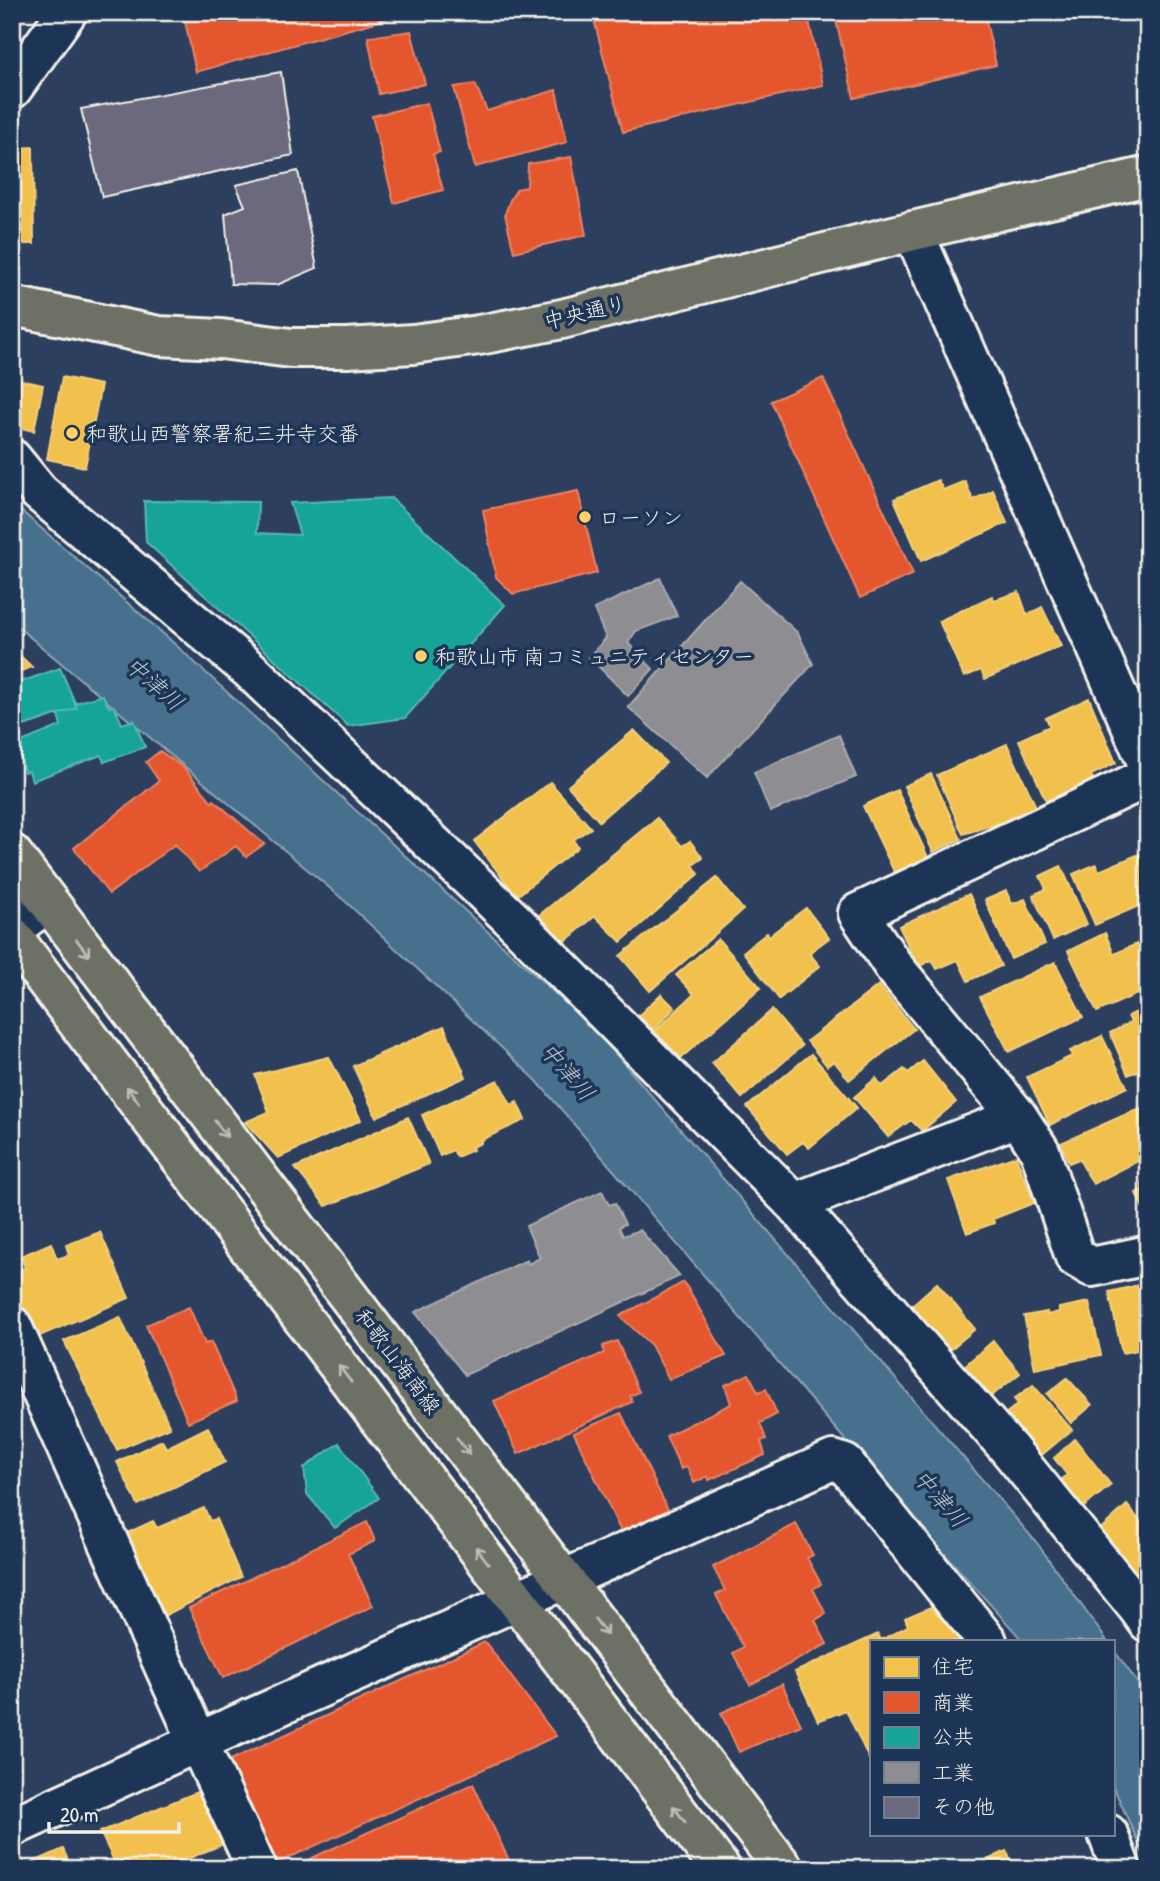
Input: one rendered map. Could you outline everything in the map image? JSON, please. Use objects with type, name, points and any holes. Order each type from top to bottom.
[{"type":"main road","name":"中央通り","points":[[12,306],[159,336],[291,348],[413,344],[562,319],[1148,176]]},
{"type":"main road","name":"和歌山海南線","points":[[12,854],[784,1869]]},
{"type":"main road","points":[[12,936],[721,1869]]},
{"type":"street","points":[[12,89],[66,12]]},
{"type":"street","points":[[914,231],[1148,764]]},
{"type":"street","points":[[12,459],[39,492],[250,670],[511,918],[794,1203],[1009,1449],[1148,1622]]},
{"type":"street","points":[[1148,777],[858,913],[894,967],[1018,1117],[1040,1151],[1075,1257],[1092,1266],[1148,1255]]},
{"type":"street","points":[[12,929],[48,902]]},
{"type":"street","points":[[794,1203],[1018,1117]]},
{"type":"street","points":[[12,1326],[257,1869]]},
{"type":"street","points":[[12,1828],[198,1742],[833,1460],[845,1464],[986,1640]]},
{"type":"street","points":[[1109,1836],[1121,1869]]},
{"type":"water","name":"中津川","points":[[12,503],[166,636],[595,1030],[1037,1543],[1106,1640],[1022,1640],[907,1512],[536,1080],[345,901],[12,622]]},
{"type":"water","points":[[1114,1650],[1148,1697],[1148,1864],[1114,1788]]},
{"type":"building: 住宅","points":[[33,147],[34,244],[12,244],[12,157],[16,148]]},
{"type":"building: 住宅","points":[[62,377],[101,385],[85,467],[47,459]]},
{"type":"building: 住宅","points":[[12,378],[43,385],[34,431],[12,426]]},
{"type":"building: 住宅","points":[[938,480],[943,490],[965,481],[973,500],[993,490],[1007,523],[921,561],[894,499]]},
{"type":"building: 住宅","points":[[1019,592],[1027,615],[1042,607],[1061,646],[985,679],[981,670],[964,677],[939,621],[992,596],[994,600]]},
{"type":"building: 住宅","points":[[12,648],[32,667],[12,674]]},
{"type":"building: 住宅","points":[[1089,698],[1116,763],[1091,775],[1097,787],[1050,810],[1019,740],[1050,726],[1046,718]]},
{"type":"building: 住宅","points":[[634,730],[666,763],[599,821],[568,786]]},
{"type":"building: 住宅","points":[[1007,744],[1037,809],[1000,826],[999,823],[963,834],[937,775]]},
{"type":"building: 住宅","points":[[931,774],[961,839],[933,852],[904,786]]},
{"type":"building: 住宅","points":[[550,782],[591,828],[573,840],[578,847],[517,896],[474,841]]},
{"type":"building: 住宅","points":[[897,790],[932,866],[898,880],[863,806]]},
{"type":"building: 住宅","points":[[657,818],[682,846],[690,841],[703,858],[693,865],[699,874],[621,942],[595,916],[562,944],[538,916]]},
{"type":"building: 住宅","points":[[1144,852],[1148,860],[1148,902],[1095,925],[1073,874],[1096,864],[1099,871]]},
{"type":"building: 住宅","points":[[1061,866],[1087,924],[1053,940],[1033,895],[1046,889],[1040,876]]},
{"type":"building: 住宅","points":[[717,878],[743,910],[650,991],[620,956]]},
{"type":"building: 住宅","points":[[1006,891],[1012,904],[1025,899],[1045,944],[1011,959],[985,900]]},
{"type":"building: 住宅","points":[[969,894],[1001,966],[968,981],[958,960],[937,969],[932,960],[918,967],[899,926]]},
{"type":"building: 住宅","points":[[806,908],[829,938],[809,953],[820,966],[779,999],[743,952]]},
{"type":"building: 住宅","points":[[1105,933],[1114,954],[1148,939],[1148,989],[1097,1012],[1068,951]]},
{"type":"building: 住宅","points":[[718,939],[761,988],[681,1058],[655,1031],[694,994],[676,975]]},
{"type":"building: 住宅","points":[[1055,962],[1083,1017],[1009,1052],[980,997]]},
{"type":"building: 住宅","points":[[879,985],[914,1029],[849,1080],[834,1061],[827,1066],[807,1041]]},
{"type":"building: 住宅","points":[[661,994],[675,1008],[653,1030],[639,1015]]},
{"type":"building: 住宅","points":[[1148,1007],[1148,1067],[1128,1075],[1110,1033],[1131,1022],[1128,1016]]},
{"type":"building: 住宅","points":[[772,1010],[802,1046],[742,1098],[712,1063]]},
{"type":"building: 住宅","points":[[444,1026],[466,1077],[376,1117],[353,1066]]},
{"type":"building: 住宅","points":[[1102,1036],[1127,1087],[1050,1125],[1027,1077],[1072,1056],[1070,1051]]},
{"type":"building: 住宅","points":[[811,1054],[857,1108],[809,1148],[803,1142],[787,1154],[747,1107]]},
{"type":"building: 住宅","points":[[329,1057],[361,1120],[278,1158],[245,1122],[269,1112],[255,1075]]},
{"type":"building: 住宅","points":[[923,1061],[956,1102],[922,1131],[911,1120],[888,1137],[854,1097],[876,1078],[882,1086],[904,1069],[908,1073]]},
{"type":"building: 住宅","points":[[498,1080],[511,1105],[517,1102],[525,1120],[481,1140],[481,1143],[472,1147],[473,1150],[457,1157],[453,1150],[440,1156],[422,1115]]},
{"type":"building: 住宅","points":[[1140,1108],[1148,1126],[1148,1156],[1093,1184],[1079,1159],[1069,1163],[1061,1143]]},
{"type":"building: 住宅","points":[[408,1117],[429,1164],[326,1206],[295,1168]]},
{"type":"building: 住宅","points":[[1016,1156],[1034,1203],[993,1219],[994,1223],[967,1233],[948,1180]]},
{"type":"building: 住宅","points":[[1148,1180],[1148,1219],[1136,1193],[1142,1189],[1141,1183]]},
{"type":"building: 住宅","points":[[100,1232],[129,1298],[35,1338],[16,1297],[12,1298],[12,1273],[25,1268],[21,1256],[51,1243],[57,1259],[69,1255],[66,1245]]},
{"type":"building: 住宅","points":[[937,1283],[975,1329],[941,1357],[903,1313]]},
{"type":"building: 住宅","points":[[1143,1284],[1148,1306],[1148,1348],[1122,1353],[1109,1292]]},
{"type":"building: 住宅","points":[[1089,1302],[1101,1355],[1035,1369],[1024,1316],[1047,1312],[1047,1315],[1059,1312],[1059,1308]]},
{"type":"building: 住宅","points":[[120,1317],[170,1427],[117,1450],[64,1341]]},
{"type":"building: 住宅","points":[[993,1341],[1020,1373],[979,1406],[954,1375]]},
{"type":"building: 住宅","points":[[1067,1378],[1092,1405],[1071,1423],[1047,1394]]},
{"type":"building: 住宅","points":[[1033,1385],[1072,1430],[1038,1458],[1004,1415],[1018,1404],[1014,1399]]},
{"type":"building: 住宅","points":[[208,1427],[225,1462],[138,1505],[117,1462],[162,1440],[166,1448]]},
{"type":"building: 住宅","points":[[1075,1439],[1111,1485],[1076,1513],[1055,1485],[1067,1475],[1054,1458]]},
{"type":"building: 住宅","points":[[1127,1505],[1148,1531],[1148,1567],[1131,1581],[1094,1535]]},
{"type":"building: 住宅","points":[[204,1508],[210,1521],[216,1519],[241,1577],[164,1616],[125,1534],[153,1521],[157,1528]]},
{"type":"building: 住宅","points":[[931,1607],[961,1640],[881,1640],[908,1626],[905,1618]]},
{"type":"building: 住宅","points":[[878,1634],[881,1640],[870,1640],[870,1761],[846,1710],[818,1721],[795,1672]]},
{"type":"building: 住宅","points":[[202,1790],[228,1842],[164,1869],[118,1869],[100,1832]]},
{"type":"building: 住宅","points":[[63,1849],[72,1869],[12,1869],[12,1861],[21,1857],[25,1866]]},
{"type":"building: 住宅","points":[[1006,1851],[1016,1869],[969,1869]]},
{"type":"building: 商業","points":[[183,12],[408,12],[408,13],[196,72]]},
{"type":"building: 商業","points":[[592,12],[807,12],[823,85],[623,132]]},
{"type":"building: 商業","points":[[834,12],[984,12],[996,65],[854,98]]},
{"type":"building: 商業","points":[[411,31],[425,84],[379,94],[368,37]]},
{"type":"building: 商業","points":[[475,84],[487,111],[556,90],[567,142],[475,167],[454,87]]},
{"type":"building: 商業","points":[[427,103],[440,152],[433,154],[443,190],[394,203],[372,116]]},
{"type":"building: 商業","points":[[571,157],[586,235],[514,252],[505,214],[517,189],[527,187],[528,164]]},
{"type":"building: 商業","points":[[823,378],[913,574],[860,598],[771,401]]},
{"type":"building: 商業","points":[[578,491],[597,573],[513,594],[496,577],[483,510]]},
{"type":"building: 商業","points":[[160,751],[184,768],[212,802],[214,800],[264,844],[246,857],[236,846],[199,872],[175,844],[109,894],[74,848],[159,781],[146,762]]},
{"type":"building: 商業","points":[[12,1113],[21,1136],[12,1138]]},
{"type":"building: 商業","points":[[684,1282],[726,1356],[669,1379],[651,1345],[620,1316]]},
{"type":"building: 商業","points":[[189,1307],[205,1344],[211,1342],[237,1401],[188,1422],[146,1325]]},
{"type":"building: 商業","points":[[617,1341],[639,1392],[630,1396],[632,1402],[518,1454],[494,1401],[604,1353],[603,1346]]},
{"type":"building: 商業","points":[[749,1374],[758,1392],[766,1389],[777,1414],[760,1423],[766,1439],[761,1441],[765,1455],[709,1480],[708,1476],[694,1483],[687,1467],[681,1469],[666,1436],[731,1404],[725,1385]]},
{"type":"building: 商業","points":[[621,1413],[671,1516],[624,1538],[574,1433]]},
{"type":"building: 商業","points":[[367,1522],[375,1541],[348,1554],[373,1606],[223,1678],[189,1608]]},
{"type":"building: 商業","points":[[796,1524],[813,1555],[807,1558],[821,1584],[813,1589],[826,1614],[815,1620],[827,1644],[750,1685],[733,1653],[743,1647],[716,1595],[725,1590],[713,1567]]},
{"type":"building: 商業","points":[[485,1642],[556,1736],[273,1865],[224,1763]]},
{"type":"building: 商業","points":[[782,1684],[801,1725],[739,1752],[721,1713]]},
{"type":"building: 商業","points":[[473,1784],[513,1869],[288,1869]]},
{"type":"building: 商業","points":[[641,1859],[645,1869],[620,1869]]},
{"type":"building: 公共","points":[[391,498],[505,605],[405,718],[348,726],[146,542],[144,501],[258,502],[257,533],[300,535],[290,503]]},
{"type":"building: 公共","points":[[60,668],[75,703],[103,695],[109,707],[114,706],[122,724],[134,720],[145,747],[104,762],[101,755],[32,781],[29,771],[24,772],[16,744],[61,726],[58,714],[12,730],[12,685]]},
{"type":"building: 公共","points":[[60,668],[77,708],[12,730],[12,685]]},
{"type":"building: 公共","points":[[339,1443],[379,1498],[335,1528],[307,1494],[304,1468]]},
{"type":"building: 工業","points":[[660,578],[677,616],[636,631],[628,643],[653,669],[628,696],[589,657],[606,638],[594,609]]},
{"type":"building: 工業","points":[[740,581],[798,633],[813,664],[707,778],[628,707]]},
{"type":"building: 工業","points":[[839,735],[856,777],[770,812],[754,772]]},
{"type":"building: 工業","points":[[602,1191],[609,1205],[615,1203],[625,1224],[619,1227],[623,1236],[640,1230],[680,1276],[465,1375],[415,1312],[527,1260],[528,1264],[540,1258],[526,1226]]},
{"type":"building: その他","points":[[281,72],[293,155],[102,197],[81,109]]},
{"type":"building: その他","points":[[298,171],[317,268],[277,285],[231,284],[225,214],[245,206],[236,185]]},
{"type":"place","name":"和歌山西警察署紀三井寺交番","points":[[72,433]]},
{"type":"place","name":"ローソン","points":[[585,517]]},
{"type":"place","name":"和歌山市 南コミュニティセンター","points":[[421,656]]}]
